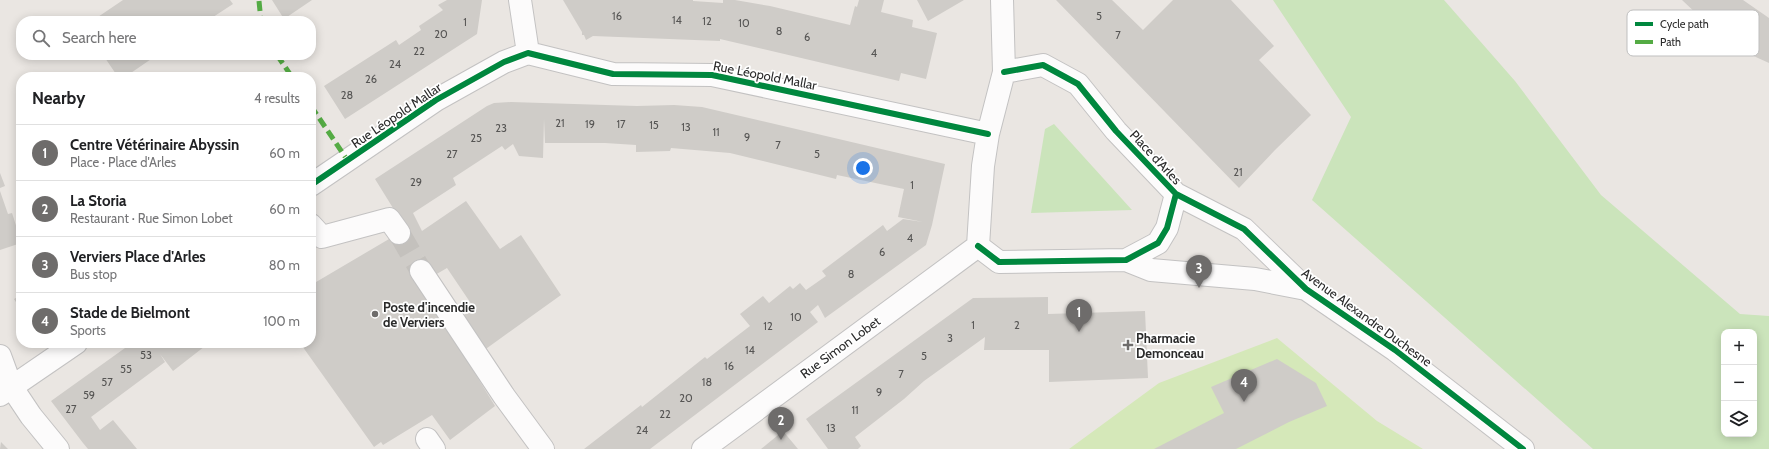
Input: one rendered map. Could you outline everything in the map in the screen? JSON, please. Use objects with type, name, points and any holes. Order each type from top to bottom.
[{"type":"street","points":[[520,0],[528,52]]},
{"type":"street","points":[[978,246],[983,166],[988,134],[1004,72],[1002,0]]},
{"type":"street","name":"Rue Léopold Mallar","points":[[316,182],[436,100],[504,62],[528,52],[613,74],[712,75],[988,134]]},
{"type":"street","name":"Place d'Arles","points":[[978,246],[999,262],[1126,260],[1158,242],[1167,228],[1176,194],[1116,131],[1078,84],[1043,65],[1004,72]]},
{"type":"street","name":"Avenue Alexandre Duchesne","points":[[1176,194],[1244,229],[1306,289],[1395,350],[1524,449]]},
{"type":"street","points":[[316,230],[322,237],[389,219],[399,233]]},
{"type":"street","name":"Rue Simon Lobet","points":[[703,449],[978,246]]},
{"type":"street","name":"Avenue Alexandre Duchesne","points":[[1126,260],[1152,270],[1255,279],[1306,289]]},
{"type":"street","points":[[421,270],[504,396],[543,449]]},
{"type":"street","points":[[6,391],[69,348]]},
{"type":"street","points":[[0,356],[6,391],[31,416],[58,449]]},
{"type":"green space","points":[[1273,0],[1444,0],[1515,81],[1601,195],[1740,314],[1769,316],[1769,449],[1593,449],[1312,200],[1351,117]]},
{"type":"green space","points":[[1054,124],[1132,210],[1031,213],[1045,129]]},
{"type":"green space","points":[[1277,338],[1377,421],[1423,449],[1069,449],[1159,383]]},
{"type":"building","points":[[123,0],[230,0],[233,4],[215,16],[99,16]]},
{"type":"building","points":[[272,0],[312,0],[288,16],[282,16]]},
{"type":"building","points":[[447,0],[482,0],[477,34],[345,119],[324,86],[396,40],[399,45],[421,30],[419,26],[443,10],[438,5]]},
{"type":"building","points":[[563,0],[693,0],[723,3],[723,0],[735,0],[770,6],[850,25],[855,6],[857,7],[859,0],[884,0],[881,12],[913,20],[912,27],[937,33],[926,79],[901,73],[899,81],[720,39],[720,41],[593,36],[586,40]]},
{"type":"building","points":[[917,0],[964,0],[928,21]]},
{"type":"building","points":[[1056,0],[1112,0],[1143,30],[1173,0],[1231,0],[1274,46],[1259,60],[1311,115],[1239,188]]},
{"type":"building","points":[[1682,0],[1743,0],[1757,10],[1693,10]]},
{"type":"building","points":[[1759,11],[1769,18],[1769,63],[1754,56],[1759,56]]},
{"type":"building","points":[[106,60],[150,60],[132,72],[115,72]]},
{"type":"building","points":[[511,102],[637,106],[674,105],[702,107],[945,164],[932,225],[926,245],[825,318],[818,305],[810,312],[818,322],[650,449],[584,449],[641,405],[642,407],[705,357],[707,359],[750,326],[740,314],[763,296],[769,303],[790,286],[793,289],[800,283],[806,290],[826,276],[822,271],[883,225],[887,231],[903,219],[923,222],[898,217],[904,189],[837,175],[836,179],[730,153],[671,148],[670,151],[636,152],[636,145],[605,143],[545,143],[544,119],[543,158],[519,156],[513,144],[505,150],[502,146],[453,178],[456,185],[413,213],[422,231],[466,201],[500,249],[521,235],[561,295],[483,351],[460,318],[474,308],[447,268],[435,275],[421,253],[429,266],[414,274],[495,406],[450,440],[432,415],[383,445],[381,442],[374,447],[304,348],[316,348],[316,282],[406,229],[375,179],[487,106],[494,103]]},
{"type":"building","points":[[0,173],[5,186],[0,188]]},
{"type":"building","points":[[0,191],[8,214],[12,213],[16,225],[16,245],[0,250]]},
{"type":"building","points":[[1048,297],[1048,314],[1145,311],[1148,378],[1049,382],[1049,350],[984,350],[985,337],[924,381],[904,399],[855,437],[861,446],[858,449],[828,449],[806,419],[973,298]]},
{"type":"building","points":[[125,348],[203,348],[173,371],[160,354],[165,362],[91,417],[100,430],[113,420],[137,449],[88,449],[51,401]]},
{"type":"building","points":[[1277,359],[1316,383],[1327,406],[1289,422],[1236,449],[1154,449],[1224,413],[1211,387]]},
{"type":"building","points":[[783,431],[798,449],[761,449]]},
{"type":"building","points":[[1,442],[8,449],[0,449]]},
{"type":"tunnel","points":[[399,233],[421,271]]},
{"type":"marked path","points":[[259,1],[260,16]]},
{"type":"marked path","points":[[280,60],[289,72]]},
{"type":"marked path","points":[[316,113],[348,161]]},
{"type":"cycle path","points":[[316,182],[436,100],[504,62],[528,53],[613,74],[712,75],[988,134]]},
{"type":"cycle path","points":[[978,246],[999,262],[1126,260],[1158,243],[1167,228],[1176,194],[1116,131],[1078,84],[1043,65],[1004,72]]},
{"type":"cycle path","points":[[1176,194],[1244,229],[1306,289],[1395,350],[1523,449]]},
{"type":"place","name":"Verviers Place d'Arles","points":[[1199,288]]},
{"type":"place","name":"Poste d'incendie de Verviers","points":[[375,314]]},
{"type":"place","name":"Centre Vétérinaire Abyssin","points":[[1079,332]]},
{"type":"place","name":"Pharmacie Demonceau","points":[[1128,345]]},
{"type":"place","name":"Stade de Bielmont","points":[[1244,402]]},
{"type":"place","name":"La Storia","points":[[781,440]]}]
